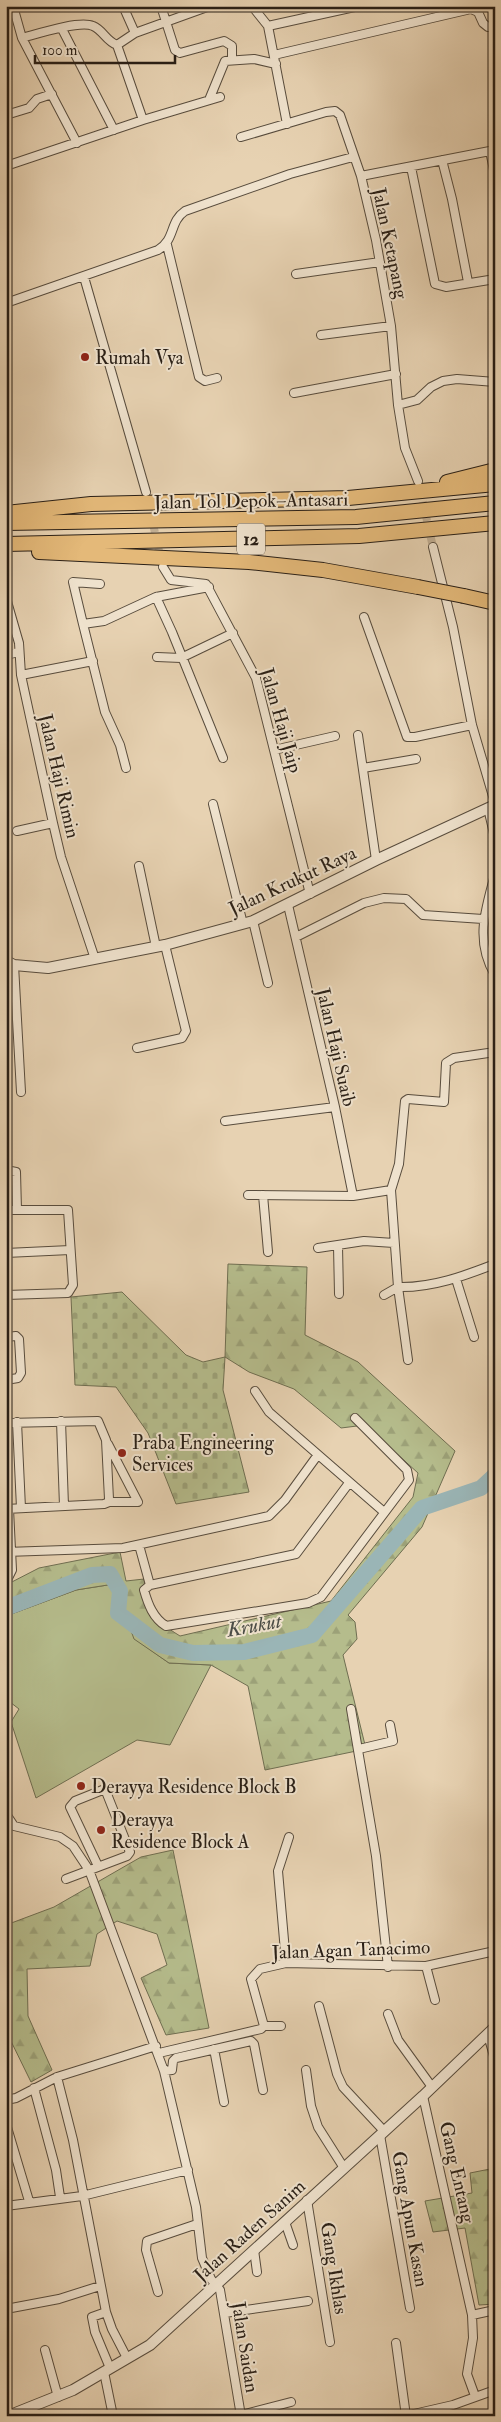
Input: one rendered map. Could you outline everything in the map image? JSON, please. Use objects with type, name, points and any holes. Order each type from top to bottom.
[{"type":"highway","points":[[387,495],[479,476],[495,470]]},
{"type":"highway","points":[[6,513],[91,504],[387,495],[495,484]]},
{"type":"highway","name":"Jalan Tol Depok–Antasari","points":[[6,523],[356,517],[495,503]]},
{"type":"highway","name":"Jalan Tol Depok–Antasari","points":[[6,544],[359,536],[495,523]]},
{"type":"highway","points":[[6,550],[249,562],[323,570],[495,603]]},
{"type":"street","points":[[13,6],[22,38],[77,142]]},
{"type":"street","points":[[123,6],[135,33]]},
{"type":"street","points":[[161,6],[175,50],[180,53],[224,42],[232,46],[232,58]]},
{"type":"street","points":[[117,46],[135,33],[210,6]]},
{"type":"street","points":[[252,6],[268,26],[287,124]]},
{"type":"street","points":[[268,26],[359,6]]},
{"type":"street","points":[[492,6],[495,10]]},
{"type":"street","points":[[274,55],[471,10],[478,12],[483,23],[488,27],[495,27]]},
{"type":"street","points":[[22,38],[62,28],[90,25],[96,28],[110,43],[117,46],[143,120]]},
{"type":"street","points":[[62,28],[114,130]]},
{"type":"street","points":[[210,100],[225,61],[232,58],[254,59],[276,64]]},
{"type":"street","points":[[6,115],[29,108],[37,99],[52,94]]},
{"type":"street","points":[[6,166],[143,120],[220,98]]},
{"type":"street","name":"Jalan Ketapang","points":[[241,136],[326,112],[338,112],[342,119],[353,157],[361,176],[380,262],[391,326],[398,405],[405,448],[418,481]]},
{"type":"street","points":[[361,176],[492,150],[495,175]]},
{"type":"street","points":[[217,378],[205,381],[199,377],[167,245],[178,218],[185,211],[290,174],[353,157]]},
{"type":"street","points":[[442,160],[452,199],[468,282]]},
{"type":"street","points":[[411,167],[435,284],[446,287],[495,279]]},
{"type":"street","points":[[6,303],[84,277],[167,245]]},
{"type":"street","points":[[296,274],[380,262]]},
{"type":"street","points":[[84,277],[146,492]]},
{"type":"street","points":[[320,335],[391,326]]},
{"type":"street","points":[[294,393],[396,374]]},
{"type":"street","points":[[398,405],[420,398],[431,387],[443,381],[459,379],[495,382]]},
{"type":"street","points":[[433,547],[453,627],[472,725],[492,808],[494,834]]},
{"type":"street","points":[[83,624],[104,621],[156,597],[208,587],[204,582],[171,580],[163,567]]},
{"type":"street","points":[[100,584],[73,582],[105,712],[120,745],[126,768]]},
{"type":"street","name":"Jalan Haji Jaip","points":[[208,587],[256,678],[310,894]]},
{"type":"street","points":[[156,597],[223,758]]},
{"type":"street","name":"Jalan Haji Rimin","points":[[6,598],[19,643],[21,675],[52,823],[61,857],[95,959]]},
{"type":"street","points":[[364,617],[407,736],[415,737],[472,725]]},
{"type":"street","points":[[157,658],[181,658],[233,632]]},
{"type":"street","points":[[6,656],[19,652]]},
{"type":"street","points":[[21,675],[93,662]]},
{"type":"street","points":[[358,735],[376,860]]},
{"type":"street","points":[[274,750],[335,736]]},
{"type":"street","points":[[363,768],[416,759]]},
{"type":"street","points":[[213,804],[243,924]]},
{"type":"street","name":"Jalan Krukut Raya","points":[[10,963],[48,968],[160,946],[243,924],[255,926],[288,905],[376,860],[492,808]]},
{"type":"street","points":[[17,831],[52,823]]},
{"type":"street","points":[[137,1048],[182,1038],[186,1031],[160,946],[139,866]]},
{"type":"street","points":[[495,875],[483,919],[483,941],[489,965],[495,975]]},
{"type":"street","points":[[296,937],[364,903],[384,898],[406,899],[423,915],[483,919]]},
{"type":"street","name":"Jalan Haji Suaib","points":[[288,905],[335,1107],[353,1196]]},
{"type":"street","points":[[255,926],[268,983]]},
{"type":"street","points":[[10,963],[21,1092]]},
{"type":"street","points":[[408,1360],[398,1287],[392,1190],[399,1164],[405,1101],[408,1099],[444,1102],[446,1063],[454,1058],[495,1052]]},
{"type":"street","points":[[225,1121],[335,1107]]},
{"type":"street","points":[[6,1170],[16,1172],[17,1210]]},
{"type":"street","points":[[248,1195],[353,1196],[392,1190]]},
{"type":"street","points":[[263,1195],[268,1252]]},
{"type":"street","points":[[6,1210],[66,1208],[73,1284],[68,1292],[6,1295]]},
{"type":"street","points":[[318,1248],[364,1241],[394,1243]]},
{"type":"street","points":[[338,1246],[339,1294]]},
{"type":"street","points":[[6,1253],[70,1250]]},
{"type":"street","points":[[384,1295],[398,1287],[415,1288],[456,1279],[495,1264]]},
{"type":"street","points":[[456,1279],[474,1337]]},
{"type":"street","points":[[6,1337],[16,1336],[19,1340],[21,1373],[18,1378],[6,1380]]},
{"type":"street","points":[[255,1391],[269,1412],[317,1456],[384,1512]]},
{"type":"street","points":[[349,1482],[296,1554],[150,1585],[144,1590],[149,1606],[160,1622],[166,1626],[308,1603],[322,1597],[409,1480],[409,1473],[355,1418]]},
{"type":"street","points":[[61,1421],[64,1506]]},
{"type":"street","points":[[6,1423],[98,1421],[138,1502],[109,1502],[104,1504],[8,1509],[9,1551],[12,1570],[6,1582]]},
{"type":"street","points":[[17,1422],[21,1508]]},
{"type":"street","points":[[106,1440],[109,1502]]},
{"type":"street","points":[[9,1551],[111,1549],[139,1545],[269,1516],[285,1500],[317,1456]]},
{"type":"street","points":[[139,1545],[150,1585]]},
{"type":"street","points":[[350,1709],[359,1749],[376,1856],[388,1967]]},
{"type":"street","points":[[359,1749],[393,1742],[390,1725]]},
{"type":"street","points":[[66,1879],[126,1856],[130,1852],[105,1789],[75,1801],[70,1807],[98,1866]]},
{"type":"street","name":"Jalan Saidan","points":[[6,1814],[14,1826],[60,1837],[73,1846],[89,1870],[164,2071],[196,2208],[202,2258],[220,2290],[241,2415]]},
{"type":"street","points":[[286,1963],[278,1871],[289,1837]]},
{"type":"street","name":"Jalan Agan Tanacimo","points":[[264,2026],[251,1979],[260,1969],[286,1963],[388,1967],[426,1966],[495,1951]]},
{"type":"street","points":[[426,1966],[435,2000]]},
{"type":"street","points":[[319,2006],[337,2074],[343,2087],[382,2133]]},
{"type":"street","points":[[388,2014],[398,2040],[432,2087]]},
{"type":"street","points":[[6,2100],[16,2098],[57,2077],[157,2050],[261,2029],[264,2026],[281,2026]]},
{"type":"street","points":[[492,2031],[495,2056]]},
{"type":"street","name":"Jalan Raden Sanim","points":[[8,2416],[22,2413],[58,2397],[150,2345],[492,2031]]},
{"type":"street","points":[[164,2071],[172,2070],[173,2061],[176,2058],[253,2042],[263,2090]]},
{"type":"street","points":[[214,2049],[224,2102]]},
{"type":"street","points":[[306,2070],[311,2106],[318,2127],[344,2168]]},
{"type":"street","points":[[57,2077],[73,2140],[82,2196],[106,2312],[112,2329],[128,2358]]},
{"type":"street","points":[[34,2088],[56,2170],[60,2197]]},
{"type":"street","name":"Gang Entang","points":[[423,2096],[472,2315],[473,2338],[467,2374],[475,2396]]},
{"type":"street","points":[[6,2124],[28,2202]]},
{"type":"street","name":"Gang Apun Kasan","points":[[382,2133],[410,2308]]},
{"type":"street","points":[[6,2206],[60,2197],[82,2196],[188,2170]]},
{"type":"street","name":"Gang Ikhlas","points":[[307,2200],[330,2342]]},
{"type":"street","points":[[285,2222],[293,2245]]},
{"type":"street","points":[[158,2292],[146,2250],[147,2241],[197,2224]]},
{"type":"street","points":[[254,2250],[257,2272]]},
{"type":"street","points":[[6,2309],[59,2299],[100,2286]]},
{"type":"street","points":[[225,2313],[308,2301]]},
{"type":"street","points":[[472,2315],[495,2310]]},
{"type":"street","points":[[106,2312],[92,2317],[107,2370],[113,2416]]},
{"type":"street","points":[[396,2343],[406,2416],[452,2405],[495,2390]]},
{"type":"street","points":[[45,2350],[58,2397]]},
{"type":"street","points":[[241,2415],[291,2402]]},
{"type":"green space","points":[[228,1264],[307,1267],[305,1335],[358,1362],[455,1451],[422,1527],[348,1615],[355,1622],[357,1639],[343,1655],[366,1749],[265,1770],[248,1686],[211,1665],[169,1663],[134,1639],[114,1584],[76,1590],[6,1616],[6,1585],[39,1568],[120,1552],[126,1581],[144,1579],[153,1613],[157,1619],[180,1636],[331,1601],[413,1497],[418,1473],[365,1425],[341,1428],[294,1389],[249,1372],[225,1357]]},
{"type":"green space","points":[[122,1292],[186,1355],[203,1362],[225,1357],[223,1390],[249,1492],[176,1504],[148,1433],[116,1387],[75,1385],[71,1297]]},
{"type":"green space","points":[[114,1584],[135,1639],[169,1663],[211,1665],[170,1745],[137,1740],[36,1798],[11,1722],[19,1709],[6,1699],[6,1616],[76,1590]]},
{"type":"green space","points":[[173,1850],[209,2028],[166,2035],[141,1978],[167,1965],[157,1934],[117,1921],[97,1934],[90,1966],[27,1969],[28,2016],[52,2070],[31,2082],[6,2031],[6,1925],[54,1907],[141,1857]]},
{"type":"green space","points":[[495,2168],[495,2304],[479,2305],[465,2228],[433,2232],[425,2201],[472,2193],[470,2173]]},
{"type":"waterway","name":"Krukut","points":[[6,1608],[92,1575],[110,1574],[120,1591],[118,1613],[160,1645],[193,1653],[244,1652],[312,1635],[422,1508],[481,1488],[495,1475]]},
{"type":"tunnel","points":[[420,490],[433,547]]},
{"type":"tunnel","points":[[148,501],[161,560]]},
{"type":"place","name":"Rumah Vya","points":[[85,357]]},
{"type":"place","name":"Praba Engineering Services","points":[[122,1453]]},
{"type":"place","name":"Derayya Residence Block B","points":[[81,1786]]},
{"type":"place","name":"Derayya Residence Block A","points":[[101,1830]]}]
